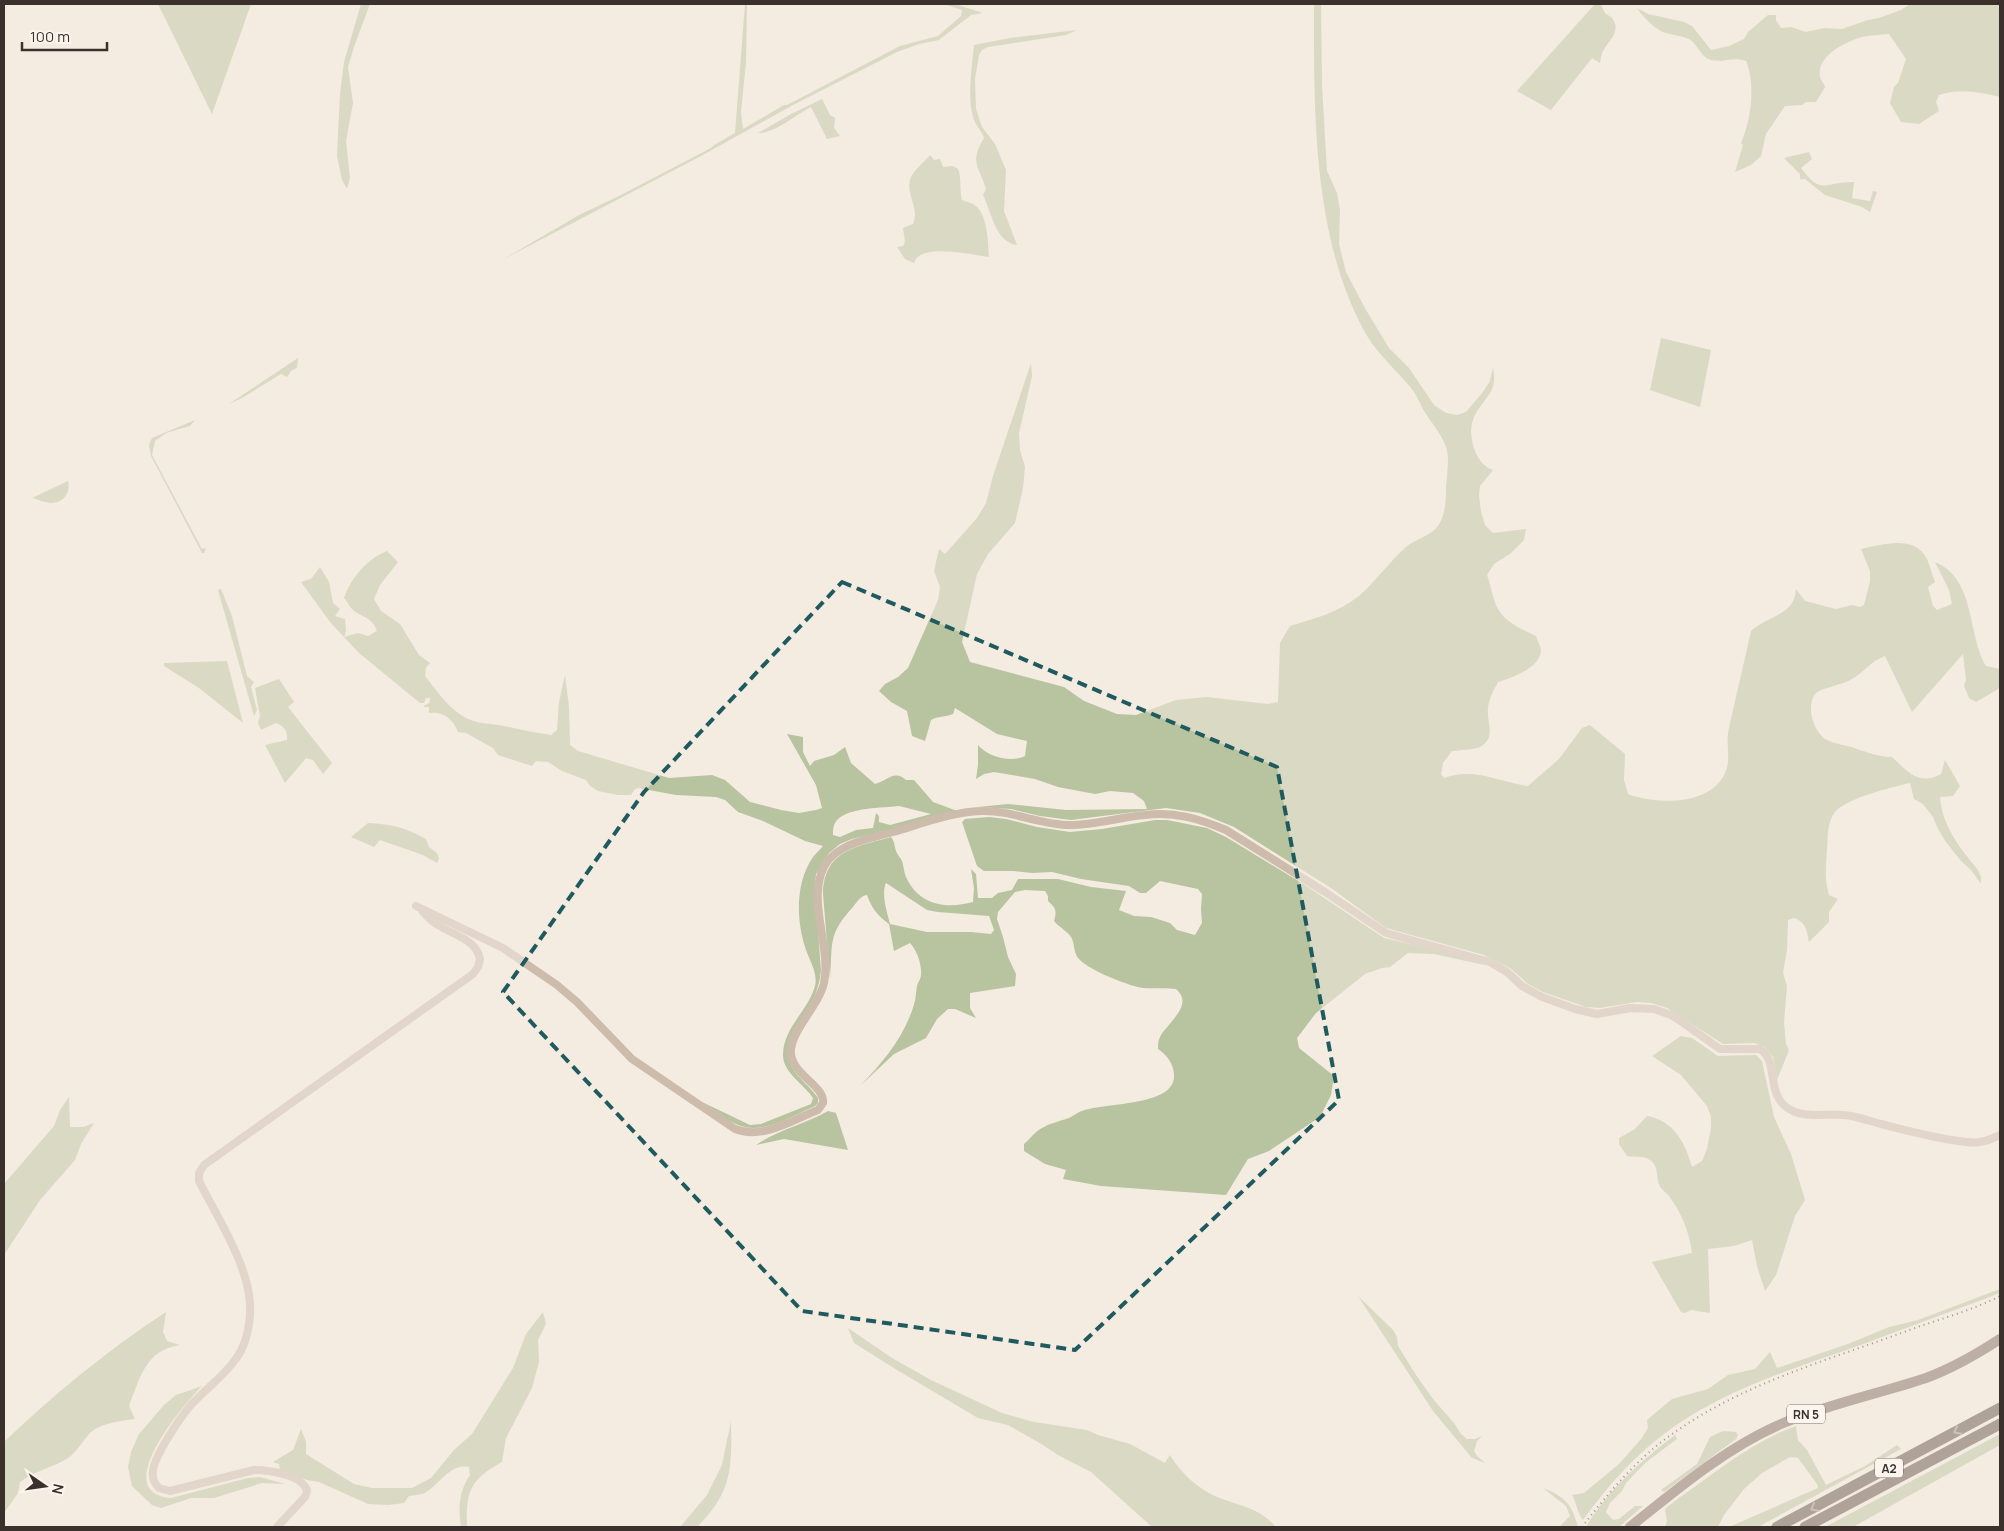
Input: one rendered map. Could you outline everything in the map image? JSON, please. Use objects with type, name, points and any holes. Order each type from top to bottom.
[{"type":"highway","name":"A2","points":[[1777,1527],[2000,1408]]},
{"type":"highway","name":"A2","points":[[1805,1527],[2000,1424]]},
{"type":"main road","name":"RN 5","points":[[1630,1527],[1715,1463],[1760,1433],[1802,1416],[1926,1378],[1957,1365],[2000,1339]]},
{"type":"street","points":[[277,1527],[306,1497],[307,1491],[302,1482],[273,1472],[254,1470],[170,1491],[159,1488],[152,1478],[154,1464],[172,1432],[190,1407],[236,1360],[242,1350],[249,1326],[250,1297],[246,1278],[199,1181],[199,1173],[204,1165],[426,1009],[476,970],[480,959],[476,948],[466,940],[436,924],[416,906],[503,948],[557,985],[577,1002],[632,1059],[735,1129],[749,1133],[760,1132],[818,1110],[823,1104],[820,1093],[796,1068],[791,1056],[791,1049],[824,986],[825,966],[819,889],[821,874],[832,856],[848,846],[872,838],[933,821],[980,811],[1010,813],[1052,824],[1071,825],[1144,815],[1179,815],[1208,822],[1226,830],[1386,933],[1490,962],[1507,972],[1522,986],[1542,997],[1574,1009],[1597,1014],[1630,1008],[1654,1010],[1671,1015],[1720,1049],[1760,1049],[1767,1055],[1773,1085],[1778,1098],[1786,1107],[1794,1111],[1816,1116],[1833,1114],[1852,1116],[1911,1131],[1968,1142],[1980,1143],[2000,1135]]},
{"type":"highlighted area","points":[[842,582],[1277,767],[1339,1100],[1075,1350],[802,1311],[503,992],[644,792]]},
{"type":"green space","points":[[158,4],[251,4],[212,114]]},
{"type":"green space","points":[[361,4],[370,4],[348,67],[353,103],[346,141],[350,178],[347,189],[342,180],[337,156],[340,94],[344,62]]},
{"type":"green space","points":[[745,4],[747,4],[746,62],[741,112],[743,129],[784,105],[900,46],[938,36],[961,16],[962,10],[943,4],[955,4],[983,13],[971,15],[939,40],[919,44],[897,52],[793,105],[701,156],[502,260],[579,215],[711,148],[735,133]]},
{"type":"green space","points":[[1314,4],[1321,4],[1322,85],[1327,171],[1337,193],[1340,210],[1339,244],[1346,272],[1389,348],[1409,368],[1434,405],[1446,413],[1457,415],[1466,412],[1490,381],[1493,368],[1494,377],[1491,391],[1476,413],[1471,427],[1474,449],[1482,462],[1493,470],[1480,486],[1481,512],[1485,525],[1493,533],[1526,529],[1524,540],[1510,554],[1494,564],[1487,575],[1495,602],[1501,614],[1510,622],[1536,636],[1541,651],[1536,662],[1530,667],[1498,682],[1489,704],[1490,729],[1488,739],[1477,748],[1452,751],[1443,763],[1441,774],[1444,778],[1465,774],[1476,775],[1528,786],[1559,759],[1582,728],[1590,725],[1625,754],[1624,780],[1628,794],[1641,798],[1671,801],[1701,795],[1714,788],[1723,777],[1728,763],[1728,732],[1751,631],[1786,610],[1794,598],[1796,589],[1805,601],[1836,609],[1852,605],[1860,607],[1864,605],[1870,581],[1870,571],[1861,549],[1878,545],[1906,544],[1914,546],[1921,551],[1927,559],[1935,582],[1928,587],[1933,606],[1937,610],[1952,604],[1949,590],[1935,562],[1948,570],[1958,581],[1964,594],[1980,653],[1986,666],[2000,669],[2000,688],[1976,702],[1969,698],[1964,686],[1966,680],[1963,654],[1912,712],[1885,656],[1875,661],[1850,680],[1821,690],[1812,699],[1812,718],[1817,730],[1825,739],[1875,755],[1892,757],[1914,776],[1920,778],[1926,779],[1941,774],[1945,760],[1960,786],[1953,796],[1940,797],[1941,808],[1953,836],[1978,870],[1981,884],[1946,842],[1933,817],[1923,804],[1914,799],[1910,783],[1859,798],[1849,802],[1835,812],[1828,830],[1826,878],[1829,895],[1838,899],[1829,912],[1829,922],[1809,942],[1807,931],[1803,924],[1794,918],[1788,920],[1787,950],[1783,973],[1787,986],[1784,1022],[1786,1044],[1789,1050],[1777,1080],[1773,1057],[1765,1047],[1754,1043],[1723,1044],[1667,1008],[1651,1003],[1637,1002],[1600,1008],[1586,1007],[1543,992],[1528,984],[1510,968],[1484,955],[1386,928],[1331,888],[1234,827],[1200,813],[1166,808],[1071,820],[1040,816],[1011,809],[978,807],[1008,804],[1066,810],[1147,809],[1144,801],[1133,793],[1110,791],[1095,794],[1058,787],[1035,779],[994,772],[984,774],[976,779],[978,745],[994,756],[1013,759],[1025,756],[1027,741],[997,734],[955,708],[953,714],[931,720],[925,741],[912,736],[907,711],[891,702],[879,691],[885,684],[898,677],[908,668],[938,600],[940,587],[934,571],[939,549],[945,554],[977,518],[986,503],[993,476],[1031,363],[1032,376],[1019,433],[1020,450],[1025,467],[1023,488],[1015,523],[988,554],[977,574],[962,642],[970,662],[1064,687],[1084,701],[1117,714],[1136,715],[1176,700],[1207,697],[1268,704],[1278,702],[1280,643],[1290,626],[1326,614],[1351,602],[1406,547],[1430,533],[1440,523],[1446,502],[1448,457],[1446,446],[1413,391],[1380,354],[1366,334],[1347,294],[1332,244],[1320,176],[1317,142]]},
{"type":"green space","points":[[1595,4],[1601,5],[1605,13],[1612,18],[1616,27],[1614,35],[1602,52],[1600,63],[1592,58],[1551,110],[1517,91]]},
{"type":"green space","points":[[1910,4],[2000,4],[2000,97],[1970,92],[1954,92],[1939,95],[1936,102],[1939,111],[1919,124],[1901,122],[1890,103],[1894,87],[1898,83],[1906,59],[1889,34],[1862,37],[1840,46],[1827,56],[1820,69],[1820,77],[1825,87],[1816,102],[1785,106],[1766,134],[1761,156],[1751,165],[1735,172],[1750,113],[1751,81],[1746,61],[1737,59],[1711,60],[1689,39],[1658,29],[1637,8],[1648,14],[1684,22],[1692,26],[1711,50],[1729,46],[1744,39],[1748,32],[1768,15],[1776,15],[1776,20],[1781,28],[1791,27],[1806,32],[1824,28],[1842,29],[1901,10]]},
{"type":"green space","points":[[1077,30],[1066,35],[988,47],[982,50],[979,55],[975,79],[976,109],[982,127],[995,144],[1006,170],[1004,211],[1017,245],[1010,243],[999,233],[995,226],[983,195],[986,189],[976,159],[979,146],[984,138],[974,120],[970,99],[974,45],[1010,38]]},
{"type":"green space","points":[[822,99],[830,115],[835,118],[834,128],[840,136],[827,139],[811,107],[772,130],[758,133],[791,114]]},
{"type":"green space","points":[[1809,152],[1812,159],[1801,168],[1814,182],[1825,185],[1854,182],[1852,198],[1870,201],[1873,191],[1877,192],[1870,212],[1862,207],[1825,195],[1805,179],[1800,179],[1800,174],[1784,158]]},
{"type":"green space","points":[[930,155],[934,160],[940,159],[943,167],[953,166],[958,169],[962,200],[972,204],[981,212],[987,231],[989,257],[959,252],[936,251],[918,257],[914,263],[905,259],[897,247],[903,246],[905,242],[903,228],[913,224],[915,218],[909,186],[911,177]]},
{"type":"green space","points":[[1661,338],[1711,350],[1700,407],[1650,390]]},
{"type":"green space","points":[[298,358],[297,368],[291,371],[287,377],[281,374],[229,404]]},
{"type":"green space","points":[[195,420],[190,426],[166,433],[155,441],[152,455],[202,549],[206,548],[204,553],[202,553],[151,456],[149,445],[152,438]]},
{"type":"green space","points":[[68,481],[69,485],[66,496],[56,503],[32,498]]},
{"type":"green space","points":[[387,551],[398,562],[380,585],[374,599],[381,611],[400,624],[419,655],[430,663],[426,668],[425,676],[433,687],[451,707],[466,718],[478,722],[551,735],[557,730],[559,702],[565,675],[569,707],[570,745],[578,751],[669,778],[712,775],[725,780],[750,802],[781,810],[799,813],[822,808],[816,785],[787,734],[803,737],[803,752],[810,766],[814,761],[834,755],[845,747],[851,763],[875,784],[894,776],[902,777],[906,780],[914,780],[933,802],[960,812],[852,839],[840,844],[829,853],[816,874],[815,888],[821,971],[813,1001],[788,1048],[788,1057],[794,1070],[818,1098],[818,1103],[781,1122],[754,1128],[734,1123],[702,1102],[750,1125],[761,1124],[811,1104],[813,1098],[790,1073],[786,1067],[783,1055],[787,1036],[812,995],[816,981],[815,972],[806,950],[800,927],[799,902],[800,890],[807,867],[823,846],[805,841],[763,821],[738,812],[725,800],[716,797],[676,795],[638,788],[631,795],[618,795],[598,791],[590,786],[586,780],[562,771],[548,762],[536,761],[532,766],[498,755],[493,748],[466,733],[458,732],[447,717],[439,713],[429,713],[429,707],[423,707],[430,702],[430,698],[426,698],[424,703],[420,703],[359,653],[344,637],[358,633],[368,636],[377,631],[369,619],[355,612],[344,598],[355,576],[366,564]],"holes":[[[899,806],[931,814],[890,825],[879,822],[879,816],[876,813],[873,828],[856,830],[840,837],[833,835],[837,820],[858,810]]]},
{"type":"green space","points":[[320,567],[329,582],[333,603],[340,609],[335,616],[345,619],[346,631],[344,637],[330,622],[301,582],[311,579]]},
{"type":"green space","points":[[221,589],[232,616],[247,676],[254,682],[251,687],[257,710],[254,716],[218,590]]},
{"type":"green space","points":[[227,661],[243,723],[199,688],[164,666],[164,663]]},
{"type":"green space","points":[[279,679],[294,702],[288,707],[332,763],[323,774],[313,760],[306,758],[285,783],[265,745],[287,740],[287,734],[283,727],[276,723],[261,730],[258,723],[260,716],[255,688]]},
{"type":"green space","points":[[989,817],[1006,819],[1037,827],[1070,832],[1102,829],[1155,820],[1167,820],[1207,828],[1226,837],[1305,885],[1384,938],[1442,951],[1489,966],[1434,954],[1408,953],[1390,967],[1365,974],[1316,1013],[1297,1038],[1299,1048],[1334,1076],[1331,1095],[1320,1117],[1269,1151],[1248,1159],[1226,1195],[1101,1186],[1063,1179],[1066,1170],[1045,1164],[1024,1151],[1024,1144],[1041,1128],[1080,1112],[1092,1108],[1152,1098],[1164,1092],[1172,1085],[1174,1074],[1172,1066],[1158,1049],[1158,1042],[1181,1008],[1181,995],[1176,989],[1134,986],[1096,971],[1078,958],[1071,937],[1054,921],[1055,910],[1048,901],[1045,891],[1025,890],[1015,892],[998,912],[997,919],[1008,957],[1016,974],[1015,986],[970,993],[970,1008],[976,1018],[955,1009],[948,1009],[937,1019],[926,1038],[894,1054],[861,1085],[886,1057],[906,1025],[915,1001],[917,986],[921,976],[921,967],[917,954],[910,943],[894,951],[889,924],[876,912],[867,895],[857,901],[835,933],[830,979],[823,894],[829,868],[836,859],[854,848],[891,837],[896,852],[902,861],[906,877],[913,888],[919,895],[935,903],[954,905],[973,902],[974,888],[971,869],[976,874],[978,898],[992,898],[998,893],[1012,890],[1018,879],[1058,879],[1091,887],[1126,891],[1119,910],[1134,916],[1151,917],[1170,923],[1177,930],[1195,935],[1202,923],[1202,894],[1198,889],[1160,881],[1146,893],[1140,893],[1129,886],[1081,879],[1052,872],[984,871],[977,866],[962,822],[965,819]],"holes":[[[886,883],[927,910],[989,916],[994,930],[991,934],[927,932],[890,924],[884,898]]]},
{"type":"green space","points":[[368,823],[399,827],[426,839],[429,847],[437,853],[439,859],[437,863],[423,855],[380,840],[374,847],[351,837]]},
{"type":"green space","points":[[1681,1036],[1692,1038],[1718,1056],[1756,1055],[1762,1061],[1774,1117],[1791,1154],[1805,1200],[1795,1216],[1776,1275],[1765,1291],[1757,1266],[1752,1240],[1734,1246],[1708,1249],[1710,1313],[1691,1310],[1685,1313],[1681,1312],[1652,1262],[1692,1253],[1689,1238],[1677,1209],[1659,1184],[1653,1163],[1645,1158],[1627,1156],[1619,1144],[1619,1138],[1635,1129],[1647,1116],[1664,1123],[1677,1134],[1686,1149],[1692,1167],[1702,1161],[1707,1149],[1711,1128],[1711,1117],[1707,1106],[1681,1075],[1652,1056]]},
{"type":"green space","points":[[69,1097],[70,1127],[83,1127],[94,1123],[81,1144],[75,1160],[40,1200],[4,1255],[4,1184],[54,1126],[60,1110]]},
{"type":"green space","points":[[828,1111],[836,1113],[848,1150],[784,1139],[756,1145],[773,1135]]},
{"type":"green space","points":[[2000,1289],[2000,1293],[1760,1381],[1715,1402],[1672,1428],[1647,1448],[1613,1482],[1583,1520],[1581,1517],[1572,1495],[1584,1493],[1619,1464],[1642,1438],[1648,1428],[1647,1420],[1672,1399],[1708,1389],[1728,1375],[1755,1369],[1770,1352],[1777,1368],[1848,1344],[1889,1327],[1918,1320]]},
{"type":"green space","points":[[1358,1296],[1393,1330],[1397,1337],[1398,1346],[1416,1375],[1461,1434],[1467,1439],[1475,1439],[1482,1436],[1477,1441],[1474,1451],[1485,1463],[1472,1458],[1433,1411]]},
{"type":"green space","points":[[166,1312],[163,1332],[167,1341],[180,1345],[159,1353],[146,1366],[129,1406],[135,1419],[100,1426],[91,1432],[68,1458],[20,1482],[18,1493],[4,1513],[4,1442],[82,1373]]},
{"type":"green space","points":[[543,1312],[546,1324],[538,1340],[539,1362],[532,1388],[506,1438],[502,1462],[482,1475],[472,1488],[467,1505],[467,1527],[461,1527],[460,1506],[462,1493],[470,1475],[469,1467],[456,1468],[450,1471],[425,1493],[409,1496],[404,1503],[388,1505],[368,1504],[319,1482],[307,1480],[280,1470],[279,1464],[273,1462],[293,1450],[301,1429],[306,1442],[306,1454],[354,1484],[372,1488],[412,1488],[431,1478],[454,1450],[472,1434],[513,1368],[526,1334]]},
{"type":"green space","points":[[848,1328],[892,1358],[931,1380],[1002,1413],[1034,1422],[1087,1430],[1130,1444],[1165,1463],[1170,1455],[1184,1473],[1202,1489],[1263,1515],[1276,1527],[1152,1527],[1091,1472],[1008,1425],[978,1418],[897,1370],[854,1343]]},
{"type":"green space","points":[[202,1386],[181,1410],[156,1447],[148,1465],[147,1481],[154,1492],[171,1498],[248,1478],[260,1477],[285,1484],[262,1483],[214,1498],[191,1498],[161,1508],[152,1505],[132,1486],[128,1467],[131,1452],[139,1434],[164,1405],[176,1395]]},
{"type":"green space","points":[[731,1421],[730,1466],[728,1479],[723,1491],[709,1515],[697,1527],[680,1527],[707,1495],[722,1465]]},
{"type":"green space","points":[[1796,1426],[1798,1440],[1807,1450],[1826,1485],[1865,1466],[1897,1445],[1901,1449],[1758,1527],[1729,1527],[1818,1488],[1798,1458],[1790,1457],[1762,1473],[1744,1489],[1724,1515],[1718,1527],[1665,1527],[1667,1521],[1665,1509],[1676,1500],[1749,1449]]},
{"type":"green space","points":[[1723,1431],[1736,1432],[1738,1435],[1736,1439],[1664,1492],[1661,1490],[1697,1464],[1710,1437]]},
{"type":"green space","points":[[2000,1434],[2000,1445],[1853,1527],[1825,1527]]},
{"type":"green space","points":[[1675,1435],[1677,1439],[1645,1463],[1626,1483],[1622,1491],[1610,1503],[1606,1512],[1613,1520],[1619,1519],[1635,1506],[1643,1506],[1619,1527],[1586,1527],[1604,1501],[1626,1477]]},
{"type":"green space","points":[[1543,1488],[1563,1498],[1570,1507],[1578,1527],[1559,1527],[1570,1516],[1566,1506]]},
{"type":"railway","points":[[1582,1527],[1638,1462],[1664,1440],[1705,1413],[1763,1384],[1793,1372],[1969,1310],[2000,1296]]}]
